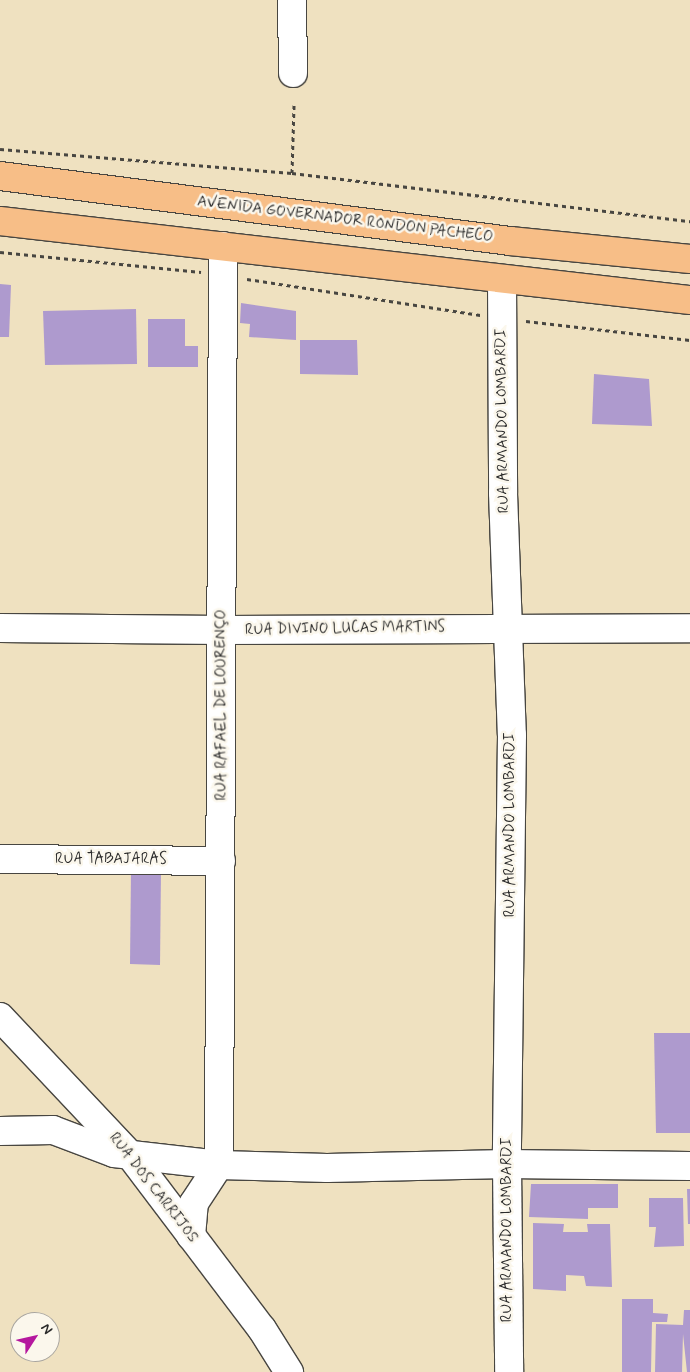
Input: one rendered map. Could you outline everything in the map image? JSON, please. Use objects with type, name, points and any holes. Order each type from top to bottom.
[{"type":"main road","name":"AVENIDA GOVERNADOR RONDON PACHECO","points":[[0,176],[510,241],[690,258]]},
{"type":"main road","points":[[0,221],[690,300]]},
{"type":"street","points":[[292,0],[293,73]]},
{"type":"street","name":"RUA RAFAEL DE LOURENÇO","points":[[219,1165],[223,630],[223,246]]},
{"type":"street","name":"RUA ARMANDO LOMBARDI","points":[[502,279],[503,493],[509,627],[511,974],[507,1164],[509,1372]]},
{"type":"street","name":"RUA DIVINO LUCAS MARTINS","points":[[0,628],[223,630],[509,627],[690,628]]},
{"type":"street","name":"RUA TABAJARAS","points":[[0,859],[221,861]]},
{"type":"street","name":"RUA DOS CARRIJOS","points":[[0,1017],[131,1156],[262,1329],[289,1372]]},
{"type":"street","points":[[0,1131],[54,1130],[131,1156],[219,1165],[327,1168],[507,1164],[690,1166]]},
{"type":"street","points":[[191,1236],[194,1203],[219,1165]]},
{"type":"path","points":[[292,173],[294,105]]},
{"type":"path","points":[[0,149],[292,173],[690,221]]},
{"type":"path","points":[[0,252],[71,257],[223,275],[502,319],[690,340]]},
{"type":"building","points":[[0,284],[11,285],[9,337],[0,337]]},
{"type":"building","points":[[241,303],[296,311],[296,340],[249,337],[250,324],[240,323]]},
{"type":"building","points":[[136,309],[137,364],[45,365],[43,311]]},
{"type":"building","points":[[148,319],[185,319],[185,346],[198,346],[198,367],[148,367]]},
{"type":"building","points":[[300,340],[357,340],[358,375],[300,374]]},
{"type":"building","points":[[594,374],[649,379],[652,426],[592,424]]},
{"type":"building","points":[[131,871],[161,871],[160,965],[130,964]]},
{"type":"building","points":[[654,1033],[690,1033],[690,1133],[656,1133]]},
{"type":"building","points":[[531,1184],[618,1184],[618,1208],[588,1208],[588,1219],[529,1217]]},
{"type":"building","points":[[687,1189],[690,1189],[690,1224],[688,1224]]},
{"type":"building","points":[[649,1198],[683,1198],[684,1246],[654,1247],[656,1227],[649,1227]]},
{"type":"building","points":[[533,1223],[564,1224],[563,1232],[588,1232],[587,1224],[610,1224],[612,1287],[586,1286],[584,1276],[566,1275],[566,1291],[533,1289]]},
{"type":"building","points":[[622,1299],[653,1299],[653,1313],[668,1314],[667,1322],[652,1322],[651,1372],[622,1372]]},
{"type":"building","points":[[684,1310],[690,1310],[690,1372],[687,1372],[683,1334],[682,1372],[655,1372],[656,1324],[683,1325]]}]
